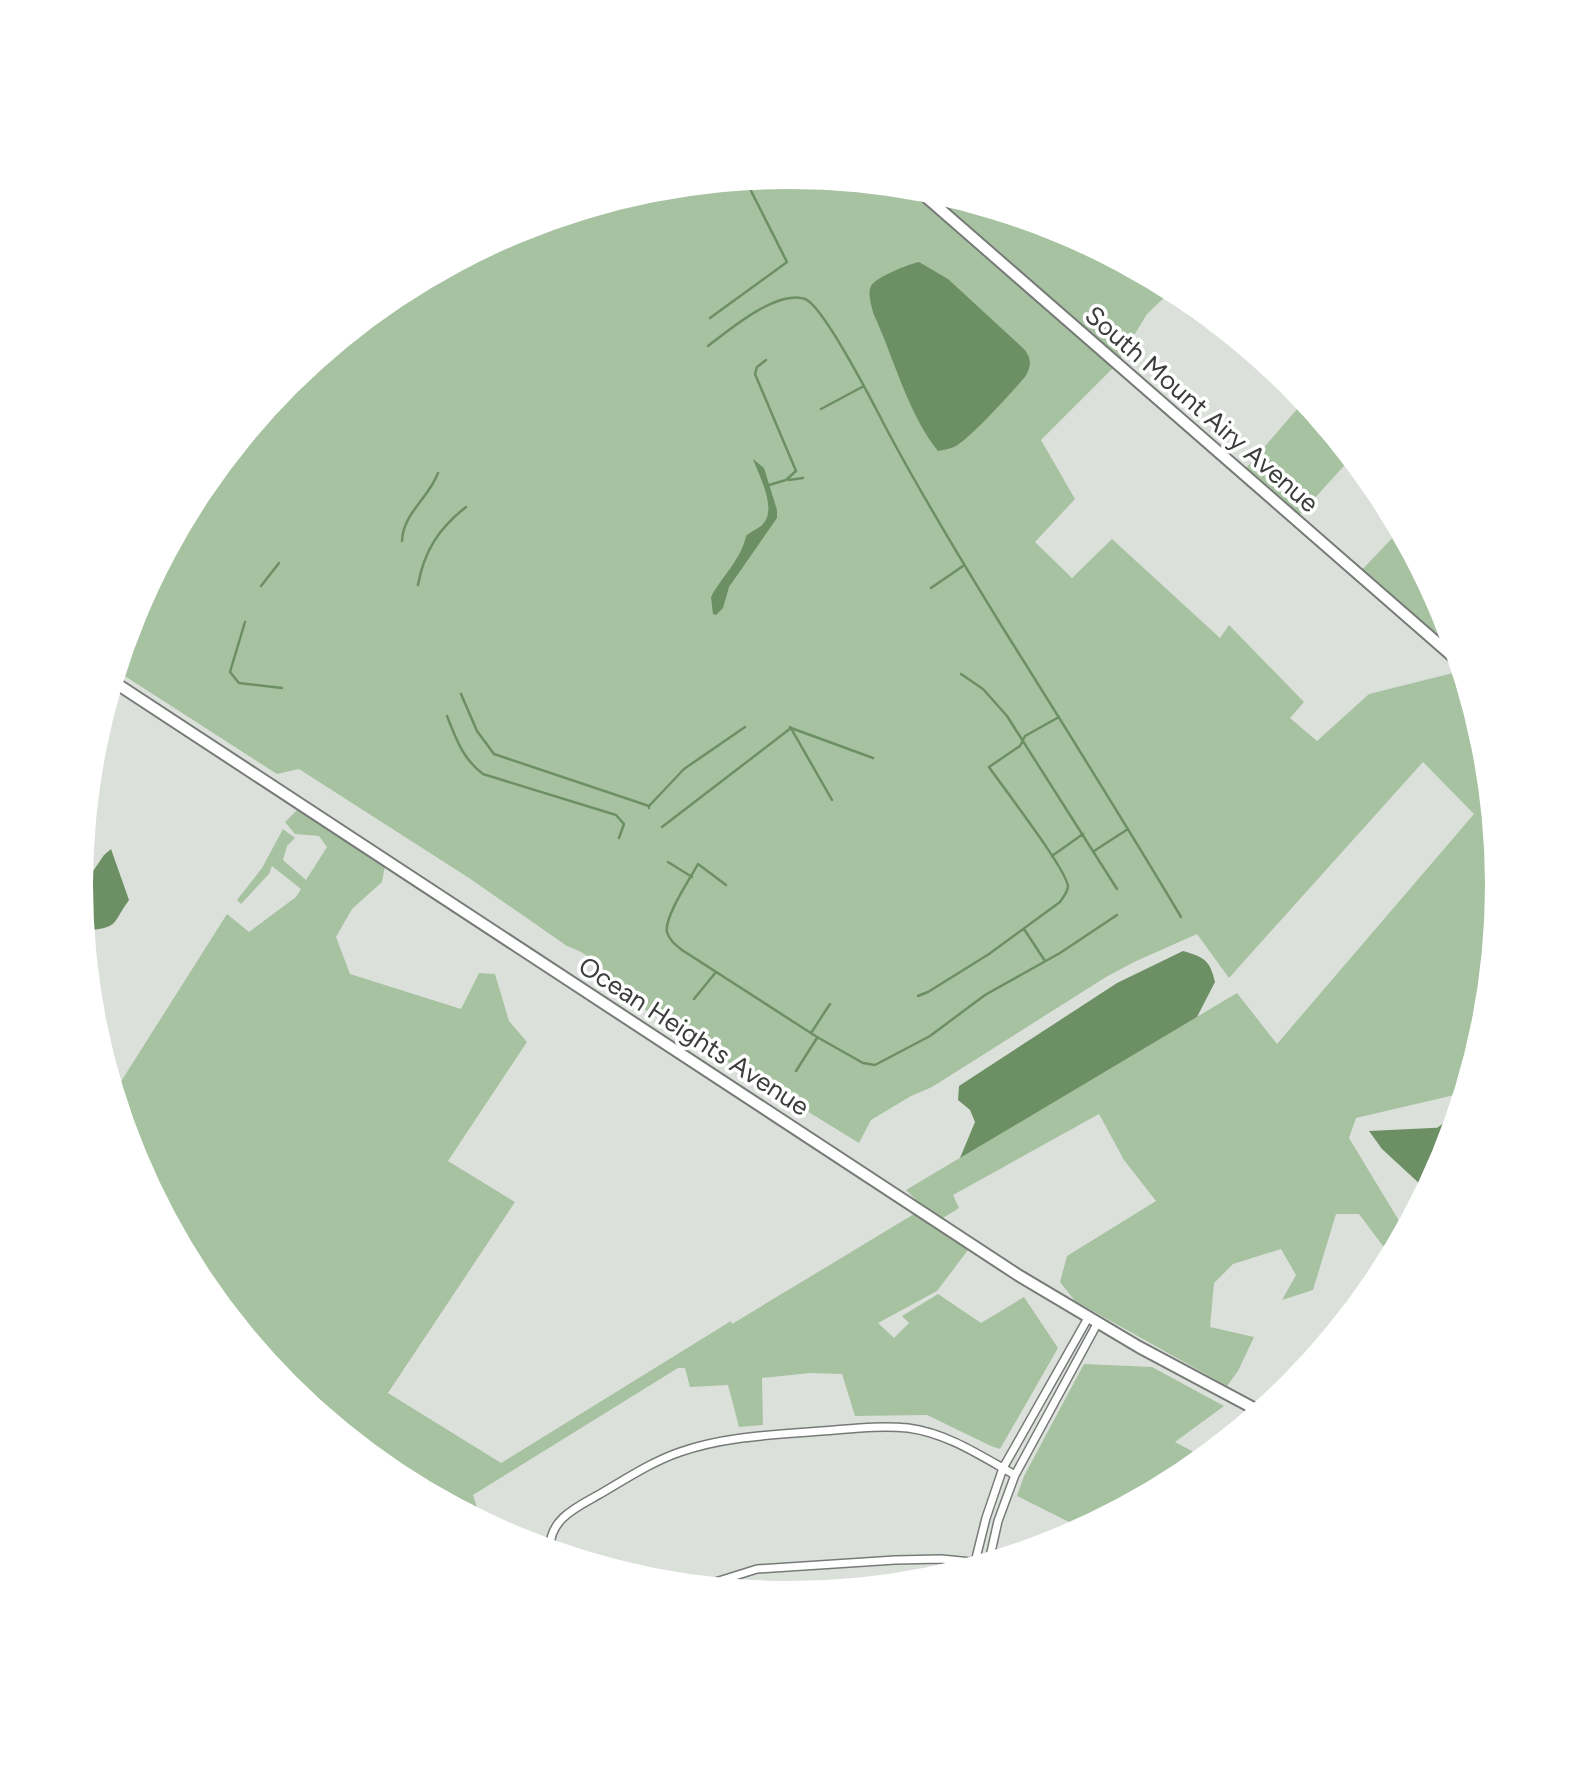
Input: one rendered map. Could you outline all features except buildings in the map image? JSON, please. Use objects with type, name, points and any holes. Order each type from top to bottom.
[{"type":"main road","name":"South Mount Airy Avenue","points":[[934,204],[1443,648]]},
{"type":"main road","name":"Ocean Heights Avenue","points":[[122,687],[770,1114],[1093,1321],[1250,1406]]},
{"type":"street","points":[[980,1554],[986,1518],[1003,1468],[1093,1321]]},
{"type":"street","points":[[991,1551],[998,1521],[1015,1475],[1093,1321]]},
{"type":"street","points":[[551,1539],[552,1531],[573,1510],[652,1463],[679,1452],[730,1438],[859,1429],[910,1429],[951,1441],[1015,1475]]},
{"type":"street","points":[[727,1578],[757,1569],[895,1560],[959,1560]]},
{"type":"shaded area","points":[[743,190],[835,190],[925,202],[969,212],[1055,242],[1097,261],[1163,298],[1147,314],[1116,365],[1041,440],[1075,499],[1035,542],[1072,578],[1112,539],[1220,638],[1229,625],[1304,702],[1290,718],[1317,741],[1369,694],[1452,673],[1472,749],[1484,839],[1484,931],[1472,1021],[1452,1096],[1356,1118],[1349,1138],[1399,1220],[1384,1245],[1359,1214],[1336,1214],[1313,1290],[1282,1300],[1296,1275],[1281,1249],[1233,1264],[1214,1283],[1210,1327],[1254,1337],[1238,1371],[1227,1386],[1075,1301],[1060,1282],[1067,1256],[1156,1201],[1124,1160],[1099,1114],[953,1195],[959,1208],[943,1218],[920,1204],[906,1190],[1237,993],[1277,1044],[1474,814],[1423,762],[1229,978],[1197,934],[1134,962],[932,1087],[871,1120],[859,1143],[635,1003],[589,957],[567,946],[469,878],[299,769],[277,774],[125,676],[165,577],[210,498],[266,426],[330,362],[402,306],[441,282],[523,242],[609,212],[653,202]]},
{"type":"shaded area","points":[[919,262],[948,279],[1025,350],[1030,360],[1025,377],[980,425],[954,447],[938,451],[910,403],[874,315],[870,296],[874,282]]},
{"type":"shaded area","points":[[1297,410],[1344,465],[1295,520],[1241,474]]},
{"type":"shaded area","points":[[753,459],[764,468],[777,518],[729,587],[723,608],[716,615],[713,614],[711,597],[715,589],[736,560],[746,536],[761,526],[768,512],[766,493]]},
{"type":"shaded area","points":[[1392,538],[1413,577],[1444,650],[1357,575]]},
{"type":"shaded area","points":[[298,809],[385,866],[382,882],[352,909],[336,937],[350,974],[461,1009],[479,973],[495,974],[509,1021],[527,1042],[448,1161],[515,1202],[388,1393],[501,1463],[731,1321],[732,1324],[914,1214],[968,1250],[937,1291],[878,1323],[894,1338],[909,1323],[902,1316],[938,1294],[981,1323],[1024,1297],[1058,1348],[1000,1449],[927,1415],[855,1416],[842,1374],[810,1373],[762,1378],[763,1425],[739,1427],[728,1385],[690,1387],[685,1368],[678,1368],[473,1495],[477,1507],[402,1464],[330,1408],[266,1344],[210,1272],[165,1193],[146,1151],[121,1081],[227,914],[249,932],[296,897],[301,889],[272,866],[269,874],[241,904],[237,900],[262,868],[283,829],[295,838],[287,846],[283,860],[306,880],[327,847],[319,836],[295,834],[285,822]]},
{"type":"shaded area","points":[[111,849],[129,900],[110,926],[94,930],[93,871]]},
{"type":"shaded area","points":[[1183,951],[1205,960],[1215,982],[1197,1017],[960,1158],[975,1122],[970,1110],[958,1100],[959,1086],[1117,983]]},
{"type":"shaded area","points":[[1441,1128],[1418,1182],[1382,1149],[1369,1131]]},
{"type":"shaded area","points":[[1084,1364],[1152,1367],[1224,1406],[1175,1442],[1193,1452],[1137,1488],[1069,1522],[1017,1496],[1024,1476]]},
{"type":"waterway","points":[[710,318],[787,262],[750,190]]},
{"type":"waterway","points":[[708,346],[741,321],[781,300],[794,297],[805,299],[824,319],[959,557],[1181,917]]},
{"type":"waterway","points":[[766,360],[757,367],[755,374],[796,471],[786,480],[769,485]]},
{"type":"waterway","points":[[821,409],[864,386]]},
{"type":"waterway","points":[[402,541],[403,531],[411,514],[438,473]]},
{"type":"waterway","points":[[789,480],[803,478]]},
{"type":"waterway","points":[[418,585],[424,561],[434,541],[448,523],[466,507]]},
{"type":"waterway","points":[[261,586],[279,563]]},
{"type":"waterway","points":[[931,588],[963,566]]},
{"type":"waterway","points":[[245,622],[230,672],[239,683],[282,688]]},
{"type":"waterway","points":[[961,674],[983,689],[1007,716],[1117,889]]},
{"type":"waterway","points":[[461,694],[477,731],[494,754],[649,806]]},
{"type":"waterway","points":[[447,716],[465,755],[483,774],[616,815],[624,824],[619,838]]},
{"type":"waterway","points":[[918,996],[989,954],[1060,902],[1066,893],[1068,887],[1057,864],[989,767],[1020,746],[1025,736],[1059,717]]},
{"type":"waterway","points":[[649,808],[684,769],[745,727]]},
{"type":"waterway","points":[[662,827],[790,727]]},
{"type":"waterway","points":[[791,728],[873,758]]},
{"type":"waterway","points":[[792,730],[832,800]]},
{"type":"waterway","points":[[1094,851],[1128,829]]},
{"type":"waterway","points":[[1052,856],[1083,834]]},
{"type":"waterway","points":[[668,862],[692,877]]},
{"type":"waterway","points":[[726,885],[698,864],[669,917],[667,932],[671,940],[682,950],[817,1037],[863,1063],[875,1065],[930,1036],[985,995],[1060,953],[1117,915]]},
{"type":"waterway","points":[[1024,929],[1045,961]]},
{"type":"waterway","points":[[694,999],[716,972]]},
{"type":"waterway","points":[[811,1033],[830,1004]]},
{"type":"waterway","points":[[796,1071],[817,1038]]}]
